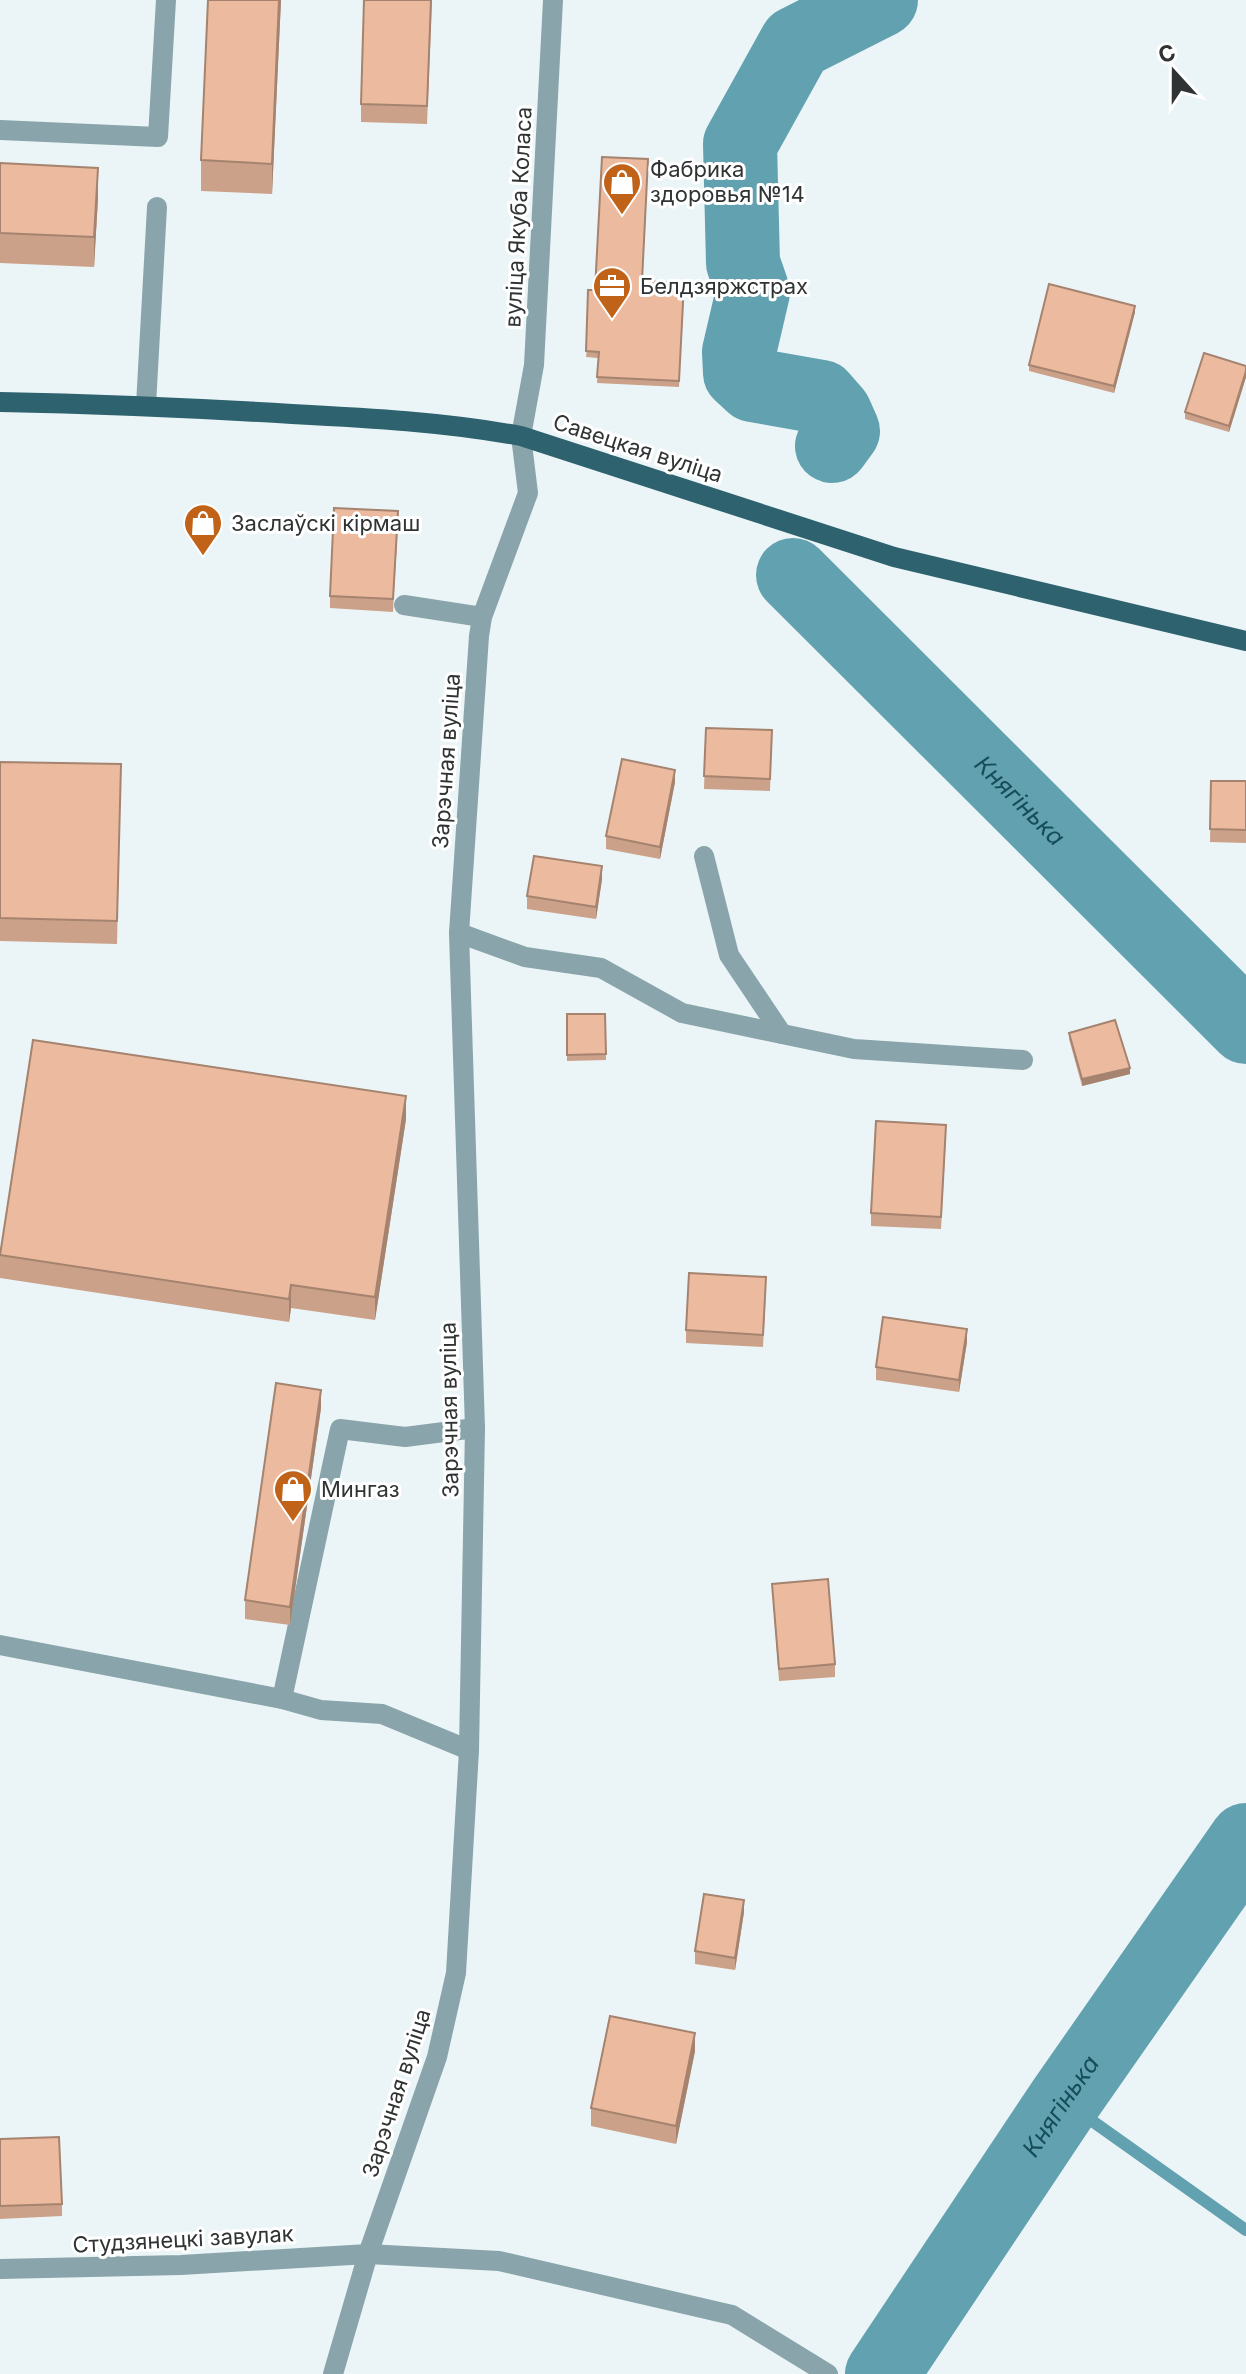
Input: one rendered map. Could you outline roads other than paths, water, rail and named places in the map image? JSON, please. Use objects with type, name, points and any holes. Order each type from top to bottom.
[{"type":"main road","name":"Савецкая вуліца","points":[[0,402],[146,405],[458,424],[521,436],[894,557],[1246,641]]},
{"type":"street","points":[[0,130],[158,137],[166,0]]},
{"type":"street","name":"вуліца Якуба Коласа","points":[[521,436],[534,365],[553,0]]},
{"type":"street","points":[[146,405],[157,207]]},
{"type":"street","name":"Зарэчная вуліца","points":[[333,2374],[368,2254],[437,2057],[456,1973],[469,1750],[475,1428],[459,933],[479,636],[482,617],[528,493],[521,436]]},
{"type":"street","points":[[404,605],[482,617]]},
{"type":"street","points":[[704,856],[729,955],[782,1034]]},
{"type":"street","points":[[459,933],[525,957],[601,968],[682,1013],[854,1049],[1023,1060]]},
{"type":"street","points":[[282,1699],[340,1429],[405,1437],[475,1428]]},
{"type":"street","points":[[0,1645],[282,1699],[321,1710],[382,1714],[469,1750]]},
{"type":"street","name":"Студзянецкі завулак","points":[[0,2269],[181,2265],[368,2254],[499,2261],[732,2315],[828,2374]]},
{"type":"waterway","name":"Княгінька","points":[[832,446],[843,431],[835,413],[821,397],[753,385],[740,373],[739,352],[753,292],[743,263],[740,144],[796,43],[881,0]]},
{"type":"waterway","name":"Княгінька","points":[[793,575],[1246,1027]]},
{"type":"waterway","name":"Княгінька","points":[[882,2374],[1064,2101],[1246,1840]]},
{"type":"waterway","points":[[1064,2101],[1246,2230]]},
{"type":"place","name":"Фабрика здоровья №14","points":[[622,216]]},
{"type":"place","name":"Белдзяржстрах","points":[[612,320]]},
{"type":"place","name":"Заслаўскі кірмаш","points":[[203,557]]},
{"type":"place","name":"Мингаз","points":[[293,1523]]}]
